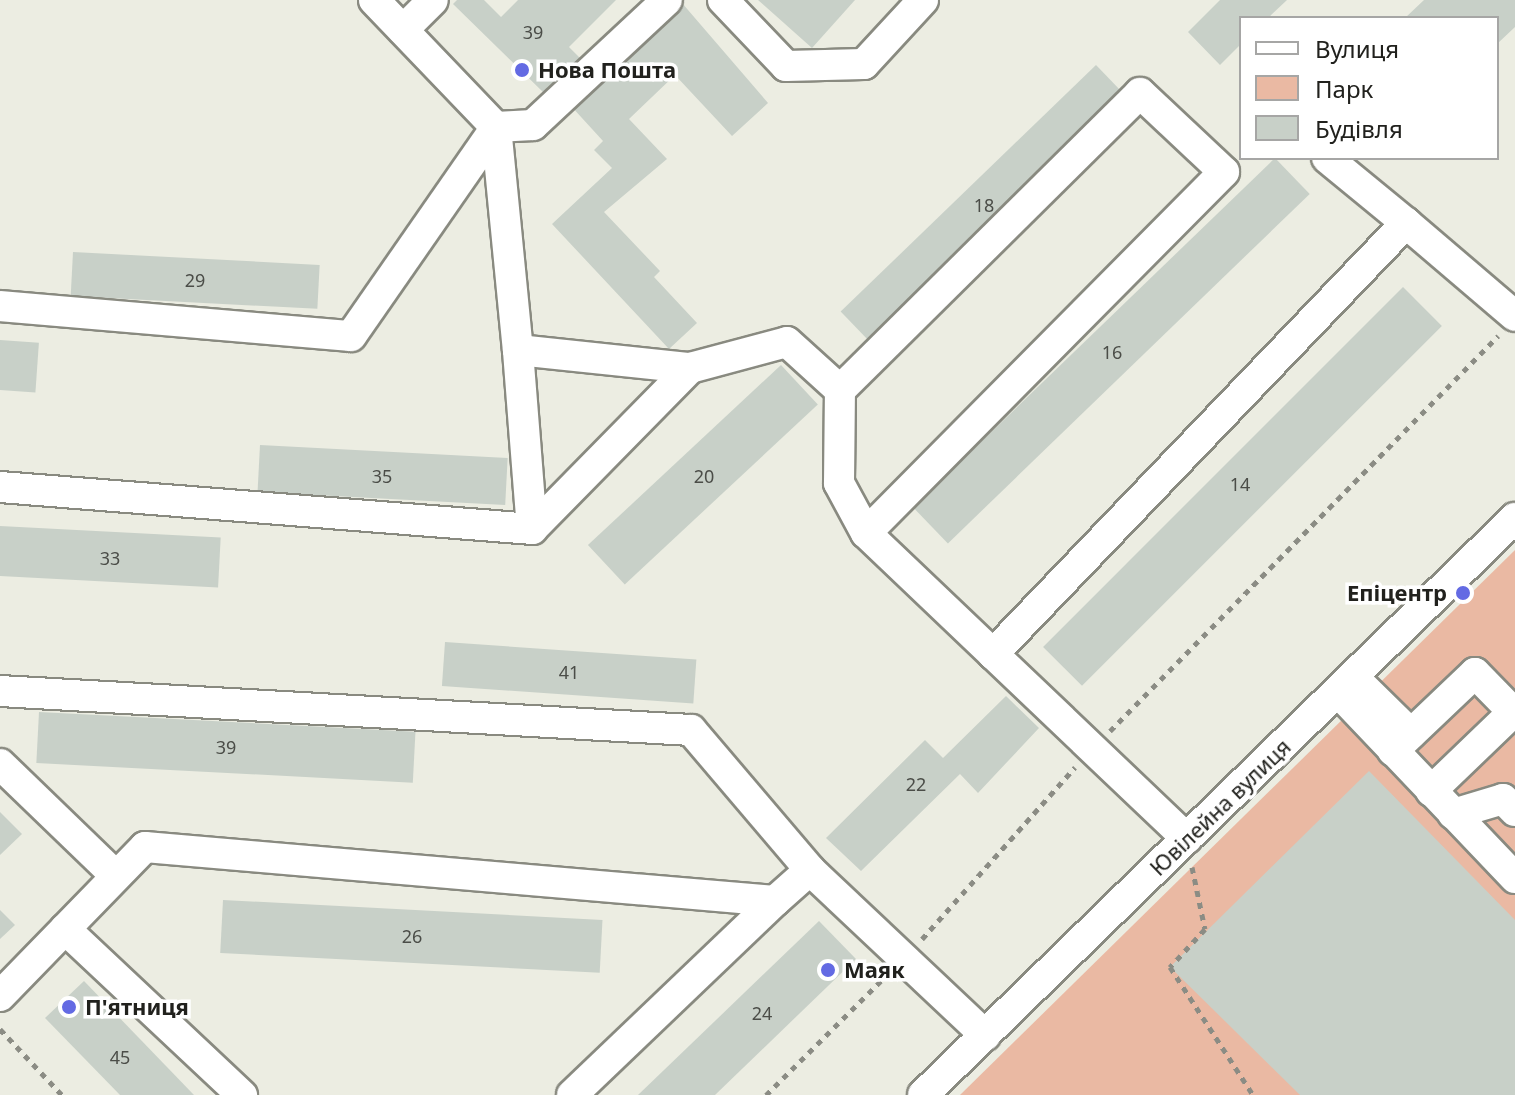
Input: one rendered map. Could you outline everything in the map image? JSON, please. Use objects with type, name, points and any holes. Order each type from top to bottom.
[{"type":"street","points":[[374,0],[496,127],[532,529]]},
{"type":"street","points":[[403,30],[433,0]]},
{"type":"street","points":[[496,127],[533,125],[667,0]]},
{"type":"street","points":[[723,0],[786,66],[864,64],[923,0]]},
{"type":"street","points":[[866,533],[1232,163],[1140,93],[840,390],[839,483],[866,533],[1187,839]]},
{"type":"street","points":[[0,306],[351,336],[496,127]]},
{"type":"street","points":[[1329,160],[1406,223],[1509,324]]},
{"type":"street","points":[[993,654],[1406,223]]},
{"type":"street","points":[[518,350],[690,368],[787,342],[840,390]]},
{"type":"street","points":[[532,529],[690,368]]},
{"type":"street","points":[[0,487],[532,529]]},
{"type":"street","name":"Ювілейна вулиця","points":[[923,1095],[1515,518]]},
{"type":"street","points":[[1402,742],[1475,673],[1514,713],[1431,791]]},
{"type":"street","points":[[1345,684],[1402,742],[1431,791],[1515,878]]},
{"type":"street","points":[[0,691],[691,730],[810,870],[985,1035]]},
{"type":"street","points":[[0,764],[116,876]]},
{"type":"street","points":[[1453,814],[1503,799],[1515,811]]},
{"type":"street","points":[[0,996],[145,847],[775,901]]},
{"type":"street","points":[[572,1095],[810,870]]},
{"type":"street","points":[[65,929],[242,1095]]},
{"type":"path","points":[[766,1095],[904,958],[1092,749],[1509,324]]},
{"type":"path","points":[[1187,839],[1205,929],[1170,967],[1253,1095]]},
{"type":"path","points":[[0,1029],[62,1095]]},
{"type":"green space","points":[[1515,550],[1515,1095],[960,1095]]},
{"type":"building","points":[[457,0],[484,0],[501,17],[518,0],[616,0],[569,47],[580,58],[545,94],[453,4]]},
{"type":"building","points":[[758,0],[855,0],[812,48]]},
{"type":"building","points":[[1220,0],[1287,0],[1270,16],[1239,16],[1239,46],[1220,65],[1188,32]]},
{"type":"building","points":[[1424,0],[1515,0],[1515,27],[1499,42],[1499,16],[1407,16]]},
{"type":"building","points":[[682,3],[768,103],[732,136],[675,75],[629,119],[667,159],[604,212],[660,271],[654,277],[697,323],[669,349],[552,224],[612,168],[594,150],[603,141],[571,106]]},
{"type":"building","points":[[1096,65],[1126,96],[871,343],[841,312]]},
{"type":"building","points":[[1273,160],[1277,160],[1310,194],[948,543],[913,507]]},
{"type":"building","points":[[73,252],[320,265],[317,309],[71,296]]},
{"type":"building","points":[[1403,287],[1442,326],[1082,686],[1043,647]]},
{"type":"building","points":[[0,340],[39,343],[35,393],[0,390]]},
{"type":"building","points":[[781,365],[818,404],[625,585],[588,545]]},
{"type":"building","points":[[260,445],[508,458],[505,505],[258,492]]},
{"type":"building","points":[[0,526],[221,538],[218,587],[0,576]]},
{"type":"building","points":[[445,642],[696,660],[693,703],[442,686]]},
{"type":"building","points":[[1006,696],[1039,728],[978,793],[960,774],[861,871],[826,838],[925,740],[943,758]]},
{"type":"building","points":[[39,712],[415,732],[413,783],[36,763]]},
{"type":"building","points":[[1369,771],[1515,920],[1515,1095],[1300,1095],[1170,967]]},
{"type":"building","points":[[0,812],[22,834],[0,855]]},
{"type":"building","points":[[223,900],[602,920],[600,973],[220,953]]},
{"type":"building","points":[[0,910],[15,925],[0,939]]},
{"type":"building","points":[[819,921],[856,959],[715,1095],[638,1095]]},
{"type":"building","points":[[84,981],[194,1095],[120,1095],[45,1018]]},
{"type":"place","name":"Нова Пошта","points":[[522,70]]},
{"type":"place","name":"Епіцентр","points":[[1463,593]]},
{"type":"place","name":"Маяк","points":[[828,970]]},
{"type":"place","name":"П'ятниця","points":[[69,1007]]}]
